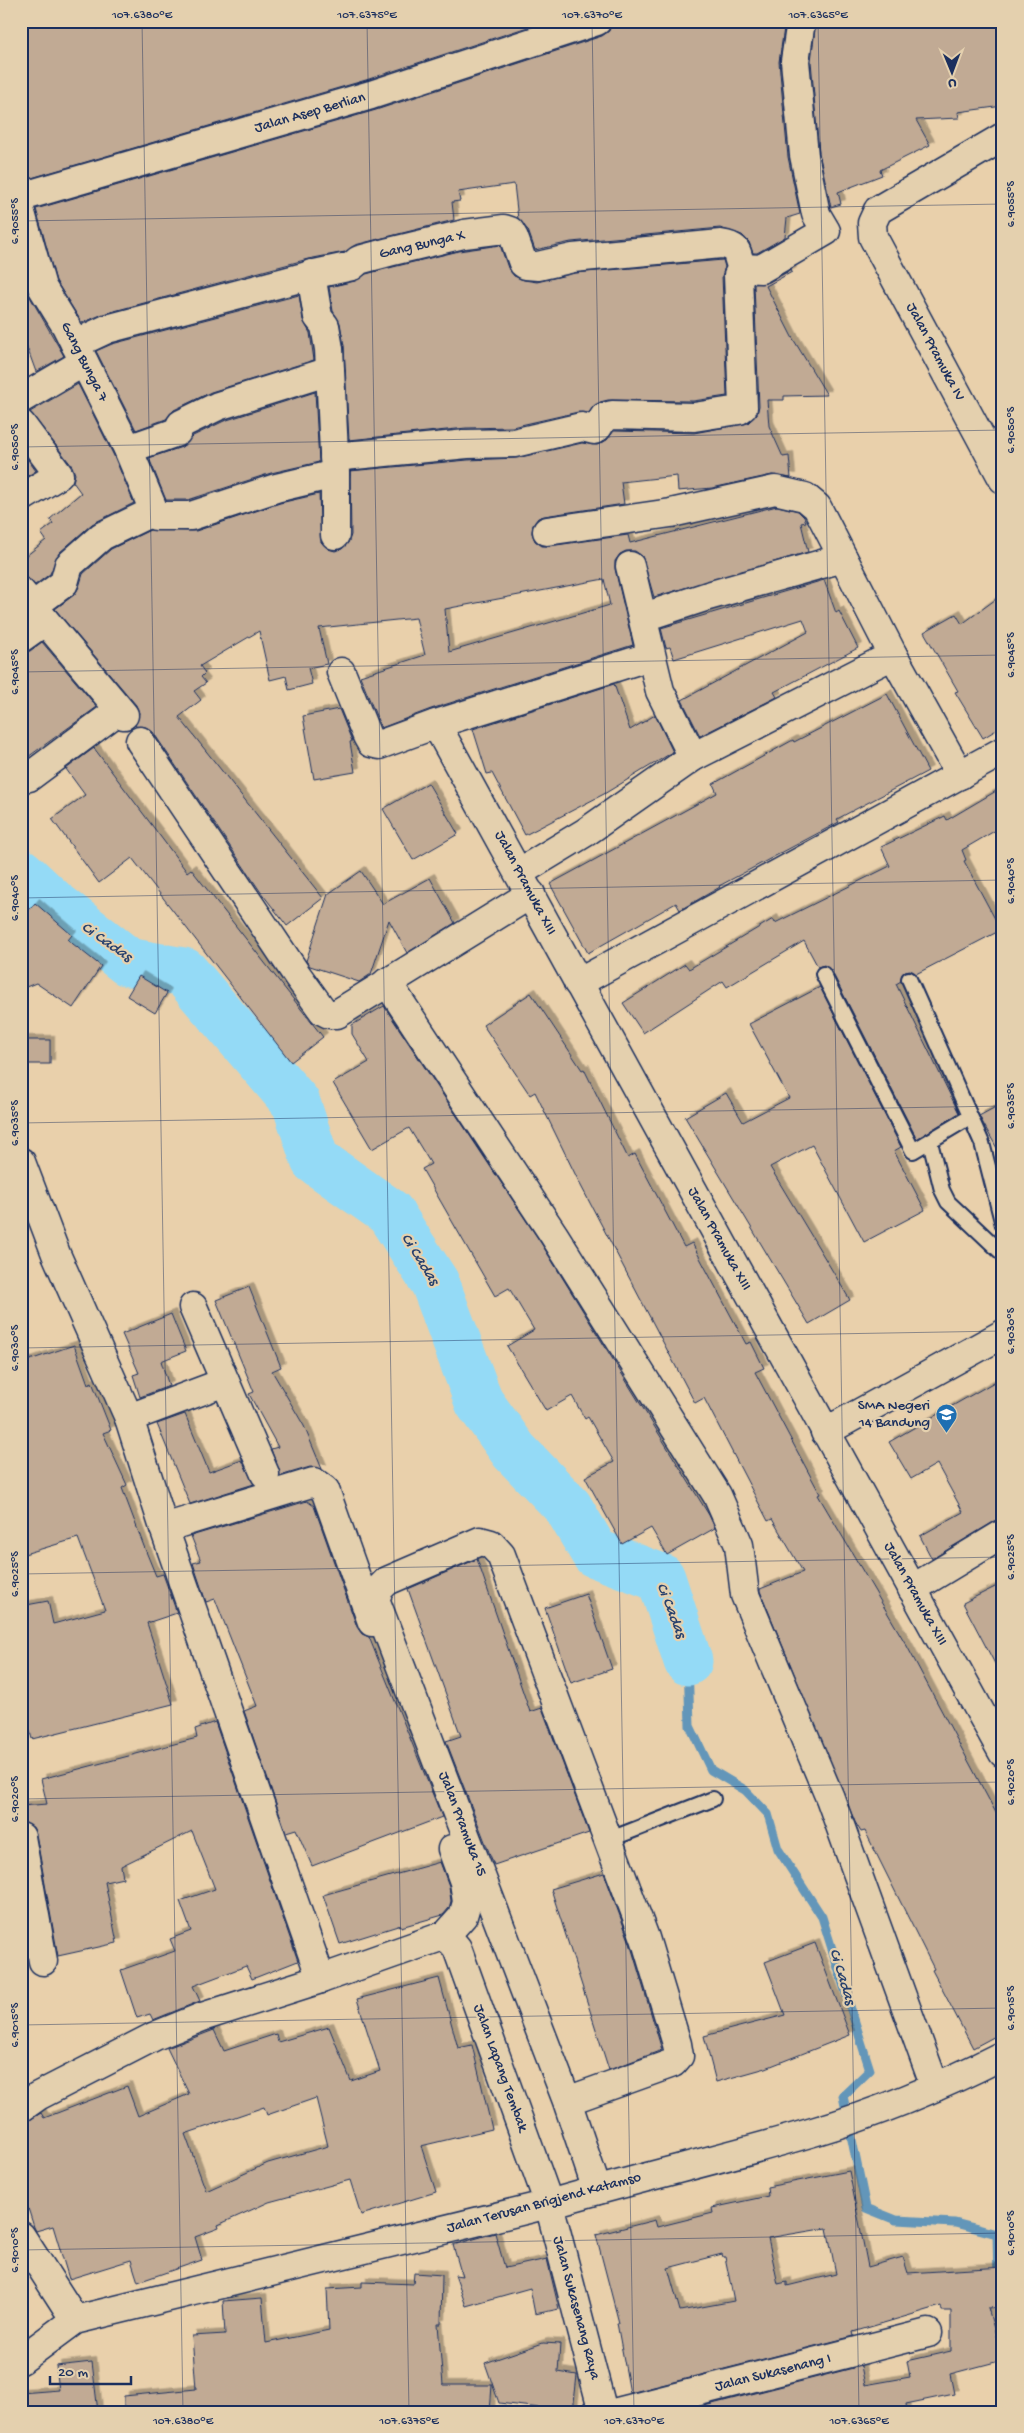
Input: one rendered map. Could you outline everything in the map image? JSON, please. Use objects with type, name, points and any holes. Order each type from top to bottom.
[{"type":"street","name":"Jalan Asep Berlian","points":[[21,197],[370,95],[597,21]]},
{"type":"street","points":[[21,638],[33,606],[64,583],[69,565],[102,536],[154,510],[156,516],[161,517],[191,516],[276,488],[334,465],[467,444],[521,442],[574,428],[585,427],[594,430],[604,417],[612,415],[694,416],[739,410],[743,407],[738,275],[742,268],[761,269],[826,231],[816,214],[804,154],[795,61],[801,21]]},
{"type":"street","name":"Jalan Pramuka IV","points":[[1003,137],[878,210],[872,223],[873,237],[1003,479]]},
{"type":"street","name":"Gang Bunga 7","points":[[21,214],[42,287],[80,353],[128,449],[154,510]]},
{"type":"street","name":"Gang Bunga X","points":[[21,399],[80,353],[106,329],[311,274],[352,266],[367,258],[464,234],[504,229],[513,234],[523,263],[526,265],[538,266],[572,258],[721,244],[729,245],[737,250],[742,268]]},
{"type":"street","points":[[311,274],[318,317],[326,326],[330,371],[334,465],[334,535]]},
{"type":"street","points":[[128,449],[177,432],[181,424],[218,406],[330,371]]},
{"type":"street","points":[[21,424],[59,475],[21,498]]},
{"type":"street","points":[[547,531],[671,514],[775,490],[805,497],[817,507],[893,655],[960,775]]},
{"type":"street","points":[[644,617],[708,596],[843,558]]},
{"type":"street","points":[[630,566],[644,617],[660,691],[692,757]]},
{"type":"street","points":[[21,778],[29,777],[122,712],[33,606]]},
{"type":"street","points":[[140,741],[324,1011],[329,1014],[336,1014],[387,982],[526,883],[586,832],[692,757],[893,655]]},
{"type":"street","points":[[340,672],[372,743],[379,745],[436,724],[651,656]]},
{"type":"street","name":"Jalan Pramuka XIII","points":[[436,724],[526,883],[578,983],[1003,1753]]},
{"type":"street","points":[[578,983],[1003,751]]},
{"type":"street","points":[[387,982],[554,1235],[717,1495],[739,1545],[746,1596],[830,1798],[935,2087]]},
{"type":"street","points":[[21,1162],[56,1254],[129,1418],[164,1528],[321,1979]]},
{"type":"street","points":[[194,1307],[265,1474]]},
{"type":"street","points":[[826,1432],[1003,1334]]},
{"type":"street","points":[[129,1418],[225,1382]]},
{"type":"street","points":[[21,2108],[38,2096],[155,2036],[202,2018],[446,1935],[463,1916],[466,1902],[464,1882],[325,1490],[314,1482],[164,1528]]},
{"type":"street","points":[[912,1588],[1003,1534]]},
{"type":"street","name":"Jalan Pramuka 15","points":[[597,2190],[567,2101],[375,1599],[380,1588],[388,1580],[480,1541],[491,1544],[501,1555],[608,1840]]},
{"type":"street","points":[[21,1837],[43,1961]]},
{"type":"street","points":[[567,2101],[673,2063],[679,2056],[645,1938],[608,1840]]},
{"type":"street","name":"Jalan Lapang Tembak","points":[[446,1935],[457,1948],[549,2204]]},
{"type":"street","name":"Jalan Terusan Brigjend Katamso","points":[[75,2320],[549,2204],[826,2128],[1000,2062]]},
{"type":"street","name":"Jalan Sukasenang Raya","points":[[549,2204],[603,2412]]},
{"type":"street","points":[[21,2236],[75,2320],[21,2360]]},
{"type":"street","name":"Jalan Sukasenang I","points":[[617,2412],[928,2334]]},
{"type":"lane","points":[[823,974],[913,1151],[970,1117]]},
{"type":"lane","points":[[909,979],[982,1143],[1003,1225]]},
{"type":"lane","points":[[930,1142],[942,1190],[948,1202],[1003,1254]]},
{"type":"lane","points":[[608,1840],[713,1799]]},
{"type":"building","points":[[21,21],[94,21],[97,29],[118,21],[546,21],[366,80],[21,181]]},
{"type":"building","points":[[612,21],[785,21],[779,62],[788,157],[800,214],[787,218],[785,237],[757,253],[753,253],[749,242],[742,235],[720,228],[571,242],[535,250],[528,230],[518,219],[514,184],[458,192],[460,201],[452,202],[454,220],[355,245],[345,252],[308,259],[103,314],[82,323],[56,281],[36,209],[376,110],[602,36],[609,31]]},
{"type":"building","points":[[816,21],[1003,21],[1003,106],[958,112],[959,118],[916,120],[930,145],[880,170],[882,175],[838,192],[841,204],[831,207],[819,153],[811,61]]},
{"type":"building","points":[[500,245],[508,268],[514,276],[537,282],[575,273],[723,260],[725,267],[722,276],[727,396],[693,401],[608,400],[600,402],[588,413],[578,412],[512,427],[466,428],[349,440],[344,346],[340,323],[333,311],[329,287],[355,281],[366,274],[393,267],[459,251]]},
{"type":"building","points":[[791,270],[792,272],[766,286],[792,337],[827,395],[784,396],[784,400],[767,400],[769,426],[783,457],[789,456],[791,478],[772,475],[712,488],[678,491],[677,476],[621,482],[624,504],[544,516],[538,518],[533,525],[532,533],[535,541],[542,546],[628,535],[630,543],[777,506],[798,511],[804,517],[806,522],[801,523],[808,552],[654,597],[642,556],[635,551],[626,551],[620,554],[615,561],[615,569],[633,645],[431,709],[381,728],[360,676],[425,655],[416,618],[319,628],[327,664],[308,668],[312,684],[289,690],[286,676],[270,680],[259,631],[200,666],[205,673],[201,677],[206,683],[194,691],[201,700],[179,717],[323,898],[287,926],[260,891],[153,732],[146,727],[135,726],[139,713],[136,705],[55,609],[74,595],[83,574],[111,549],[150,530],[196,531],[280,503],[319,494],[321,542],[328,549],[335,551],[342,549],[348,543],[351,535],[350,471],[468,460],[517,458],[582,443],[597,445],[607,440],[614,431],[694,433],[748,423],[757,414],[759,406],[754,284],[769,282]],"holes":[[[604,579],[610,605],[449,652],[445,609]]]},
{"type":"building","points":[[21,271],[29,295],[64,356],[36,372],[21,331]]},
{"type":"building","points":[[299,295],[303,320],[310,333],[314,360],[211,392],[174,410],[166,419],[136,430],[96,351],[112,344]]},
{"type":"building","points":[[78,384],[114,456],[134,503],[92,524],[59,553],[50,574],[35,585],[27,578],[21,577],[21,560],[46,540],[41,533],[53,524],[50,519],[81,493],[73,482],[75,474],[72,466],[30,412]]},
{"type":"building","points":[[315,392],[319,462],[271,473],[188,500],[166,500],[149,458],[182,447],[193,436],[224,421]]},
{"type":"building","points":[[21,450],[36,471],[21,480]]},
{"type":"building","points":[[824,580],[836,613],[839,611],[858,648],[774,692],[777,697],[700,736],[682,700],[808,632],[803,619],[674,659],[670,647],[666,648],[661,628]]},
{"type":"building","points":[[1003,594],[1003,726],[983,738],[955,692],[958,691],[924,632],[956,614],[962,624]]},
{"type":"building","points":[[42,642],[97,707],[21,762],[21,653],[30,651]]},
{"type":"building","points":[[614,684],[630,730],[655,715],[673,752],[604,794],[525,835],[492,773],[487,774],[473,729]]},
{"type":"building","points":[[887,694],[928,771],[837,819],[839,822],[719,886],[680,910],[676,903],[588,953],[550,884],[717,793],[713,784],[793,740],[794,742]]},
{"type":"building","points":[[339,709],[352,741],[350,742],[355,772],[314,779],[303,716]]},
{"type":"building","points":[[94,748],[187,872],[191,869],[323,1037],[291,1062],[132,858],[99,883],[52,819],[85,795],[66,769]]},
{"type":"building","points":[[428,783],[458,834],[413,860],[383,809]]},
{"type":"building","points":[[1003,787],[1003,826],[962,850],[966,860],[964,861],[1001,930],[916,974],[910,970],[905,971],[902,974],[901,981],[896,984],[959,1113],[917,1139],[831,970],[824,965],[818,967],[804,941],[727,987],[723,981],[643,1033],[623,1003],[685,964],[689,969],[773,919],[775,923],[890,866],[881,847],[945,816],[947,820]]},
{"type":"building","points":[[361,871],[383,904],[430,878],[455,923],[407,953],[389,920],[371,974],[359,982],[310,966],[306,961],[328,894]]},
{"type":"building","points":[[35,903],[72,935],[68,940],[101,966],[73,1008],[36,983],[21,989],[21,920]]},
{"type":"building","points":[[139,976],[167,993],[155,1013],[127,996]]},
{"type":"building","points":[[820,987],[901,1147],[894,1151],[925,1210],[864,1242],[812,1145],[770,1167],[850,1300],[809,1324],[685,1117],[726,1093],[743,1122],[789,1098],[749,1024]]},
{"type":"building","points":[[531,993],[582,1070],[584,1069],[628,1158],[635,1154],[684,1247],[692,1243],[746,1344],[751,1342],[764,1368],[755,1372],[820,1494],[818,1495],[907,1646],[1003,1826],[1003,2032],[973,2048],[932,1970],[934,1969],[865,1831],[861,1832],[855,1822],[760,1591],[760,1589],[803,1572],[772,1519],[768,1521],[704,1398],[695,1403],[580,1184],[535,1092],[530,1095],[483,1025]]},
{"type":"building","points":[[384,1006],[541,1243],[709,1515],[715,1528],[667,1555],[651,1528],[622,1544],[585,1477],[614,1462],[588,1417],[585,1419],[572,1396],[546,1411],[507,1346],[534,1330],[509,1288],[495,1296],[422,1169],[431,1164],[409,1128],[372,1149],[333,1083],[369,1062],[352,1034],[352,1025]]},
{"type":"building","points":[[21,1040],[50,1040],[50,1064],[21,1064]]},
{"type":"building","points":[[1003,1103],[1003,1159],[979,1116]]},
{"type":"building","points":[[249,1287],[281,1367],[272,1371],[304,1426],[322,1469],[310,1467],[280,1476],[271,1449],[278,1447],[249,1394],[254,1392],[216,1300]]},
{"type":"building","points":[[171,1314],[186,1351],[161,1361],[169,1386],[140,1397],[133,1375],[139,1373],[122,1334]]},
{"type":"building","points":[[74,1345],[88,1384],[92,1382],[111,1430],[103,1433],[127,1485],[122,1488],[145,1549],[156,1576],[163,1574],[177,1613],[147,1623],[173,1704],[32,1739],[21,1696],[21,1606],[48,1601],[53,1624],[105,1610],[78,1538],[21,1555],[21,1363]]},
{"type":"building","points":[[1003,1377],[1003,1518],[932,1559],[920,1536],[963,1512],[937,1464],[911,1479],[889,1442]]},
{"type":"building","points":[[185,1414],[209,1472],[242,1460],[254,1484],[190,1504],[157,1424]]},
{"type":"building","points":[[307,1501],[314,1506],[357,1627],[362,1634],[369,1637],[442,1817],[312,1866],[296,1829],[286,1832],[244,1711],[257,1706],[215,1599],[206,1602],[193,1563],[201,1561],[191,1536]]},
{"type":"building","points":[[477,1559],[530,1712],[542,1708],[589,1833],[494,1865],[446,1741],[461,1736],[408,1589]]},
{"type":"building","points":[[1003,1583],[1003,1679],[963,1603]]},
{"type":"building","points":[[586,1594],[612,1669],[571,1683],[545,1608]]},
{"type":"building","points":[[215,1722],[298,1961],[252,1979],[246,1966],[193,1986],[200,2001],[153,2020],[150,2014],[137,2018],[121,1970],[175,1951],[170,1939],[191,1931],[180,1901],[215,1889],[192,1831],[121,1866],[123,1878],[105,1882],[117,1943],[58,1956],[36,1834],[33,1827],[21,1822],[21,1806],[47,1804],[41,1779],[197,1738],[195,1729]]},
{"type":"building","points":[[440,1862],[449,1886],[451,1901],[449,1908],[443,1915],[401,1927],[401,1925],[340,1944],[323,1895]]},
{"type":"building","points":[[604,1873],[630,1943],[662,2050],[609,2070],[551,1889]]},
{"type":"building","points":[[815,1943],[850,2035],[766,2068],[716,2082],[704,2036],[785,2015],[765,1962]]},
{"type":"building","points":[[439,1978],[458,2048],[472,2045],[492,2129],[421,2146],[436,2192],[361,2215],[350,2180],[269,2202],[218,2225],[219,2228],[195,2237],[202,2260],[138,2282],[131,2260],[69,2279],[53,2226],[36,2231],[21,2186],[21,2125],[41,2113],[44,2118],[127,2086],[138,2116],[189,2094],[167,2048],[214,2030],[224,2051],[276,2034],[278,2042],[329,2027],[351,2081],[380,2071],[357,1999]],"holes":[[[316,2098],[328,2146],[268,2163],[206,2191],[185,2134],[264,2107],[267,2115]]]},
{"type":"building","points":[[849,2171],[868,2267],[903,2257],[908,2273],[1003,2267],[1003,2307],[988,2308],[1003,2360],[950,2374],[954,2394],[906,2404],[907,2412],[681,2412],[861,2366],[865,2385],[910,2377],[907,2361],[951,2351],[951,2311],[942,2311],[941,2306],[853,2332],[854,2336],[630,2393],[617,2323],[619,2323],[596,2235],[655,2220],[657,2227],[713,2213],[712,2208],[768,2196],[767,2187]],"holes":[[[827,2228],[836,2274],[787,2286],[787,2282],[778,2284],[768,2238]],[[722,2254],[725,2257],[734,2301],[680,2311],[668,2268]]]},
{"type":"building","points":[[495,2233],[505,2268],[547,2259],[559,2309],[535,2314],[530,2288],[466,2306],[455,2275],[462,2276],[453,2245]]},
{"type":"building","points":[[414,2273],[442,2275],[441,2324],[438,2324],[443,2385],[492,2385],[490,2412],[124,2412],[124,2396],[196,2389],[192,2336],[225,2334],[223,2301],[262,2298],[266,2343],[329,2330],[327,2289],[362,2287],[362,2282],[413,2284]]},
{"type":"building","points":[[543,2343],[560,2344],[558,2372],[577,2375],[573,2412],[499,2403],[485,2363]]},
{"type":"building","points":[[92,2362],[98,2412],[21,2412],[21,2393],[59,2390],[56,2366]]},
{"type":"waterway","name":"Ci Cadas","points":[[21,873],[54,904],[128,962],[184,972],[296,1103],[315,1160],[390,1213],[435,1283],[479,1402],[514,1451],[568,1507],[595,1553],[661,1578],[688,1661]]},
{"type":"waterway","name":"Ci Cadas","points":[[688,1661],[690,1726],[711,1770],[745,1790],[768,1814],[778,1849],[822,1917],[870,2070],[843,2096],[866,2208],[896,2220],[955,2223],[997,2234],[998,2278]]},
{"type":"waterway","name":"Ci Cadas","points":[[998,2296],[999,2321],[1003,2335]]},
{"type":"place","name":"SMA Negeri 14 Bandung","points":[[946,1434]]}]
